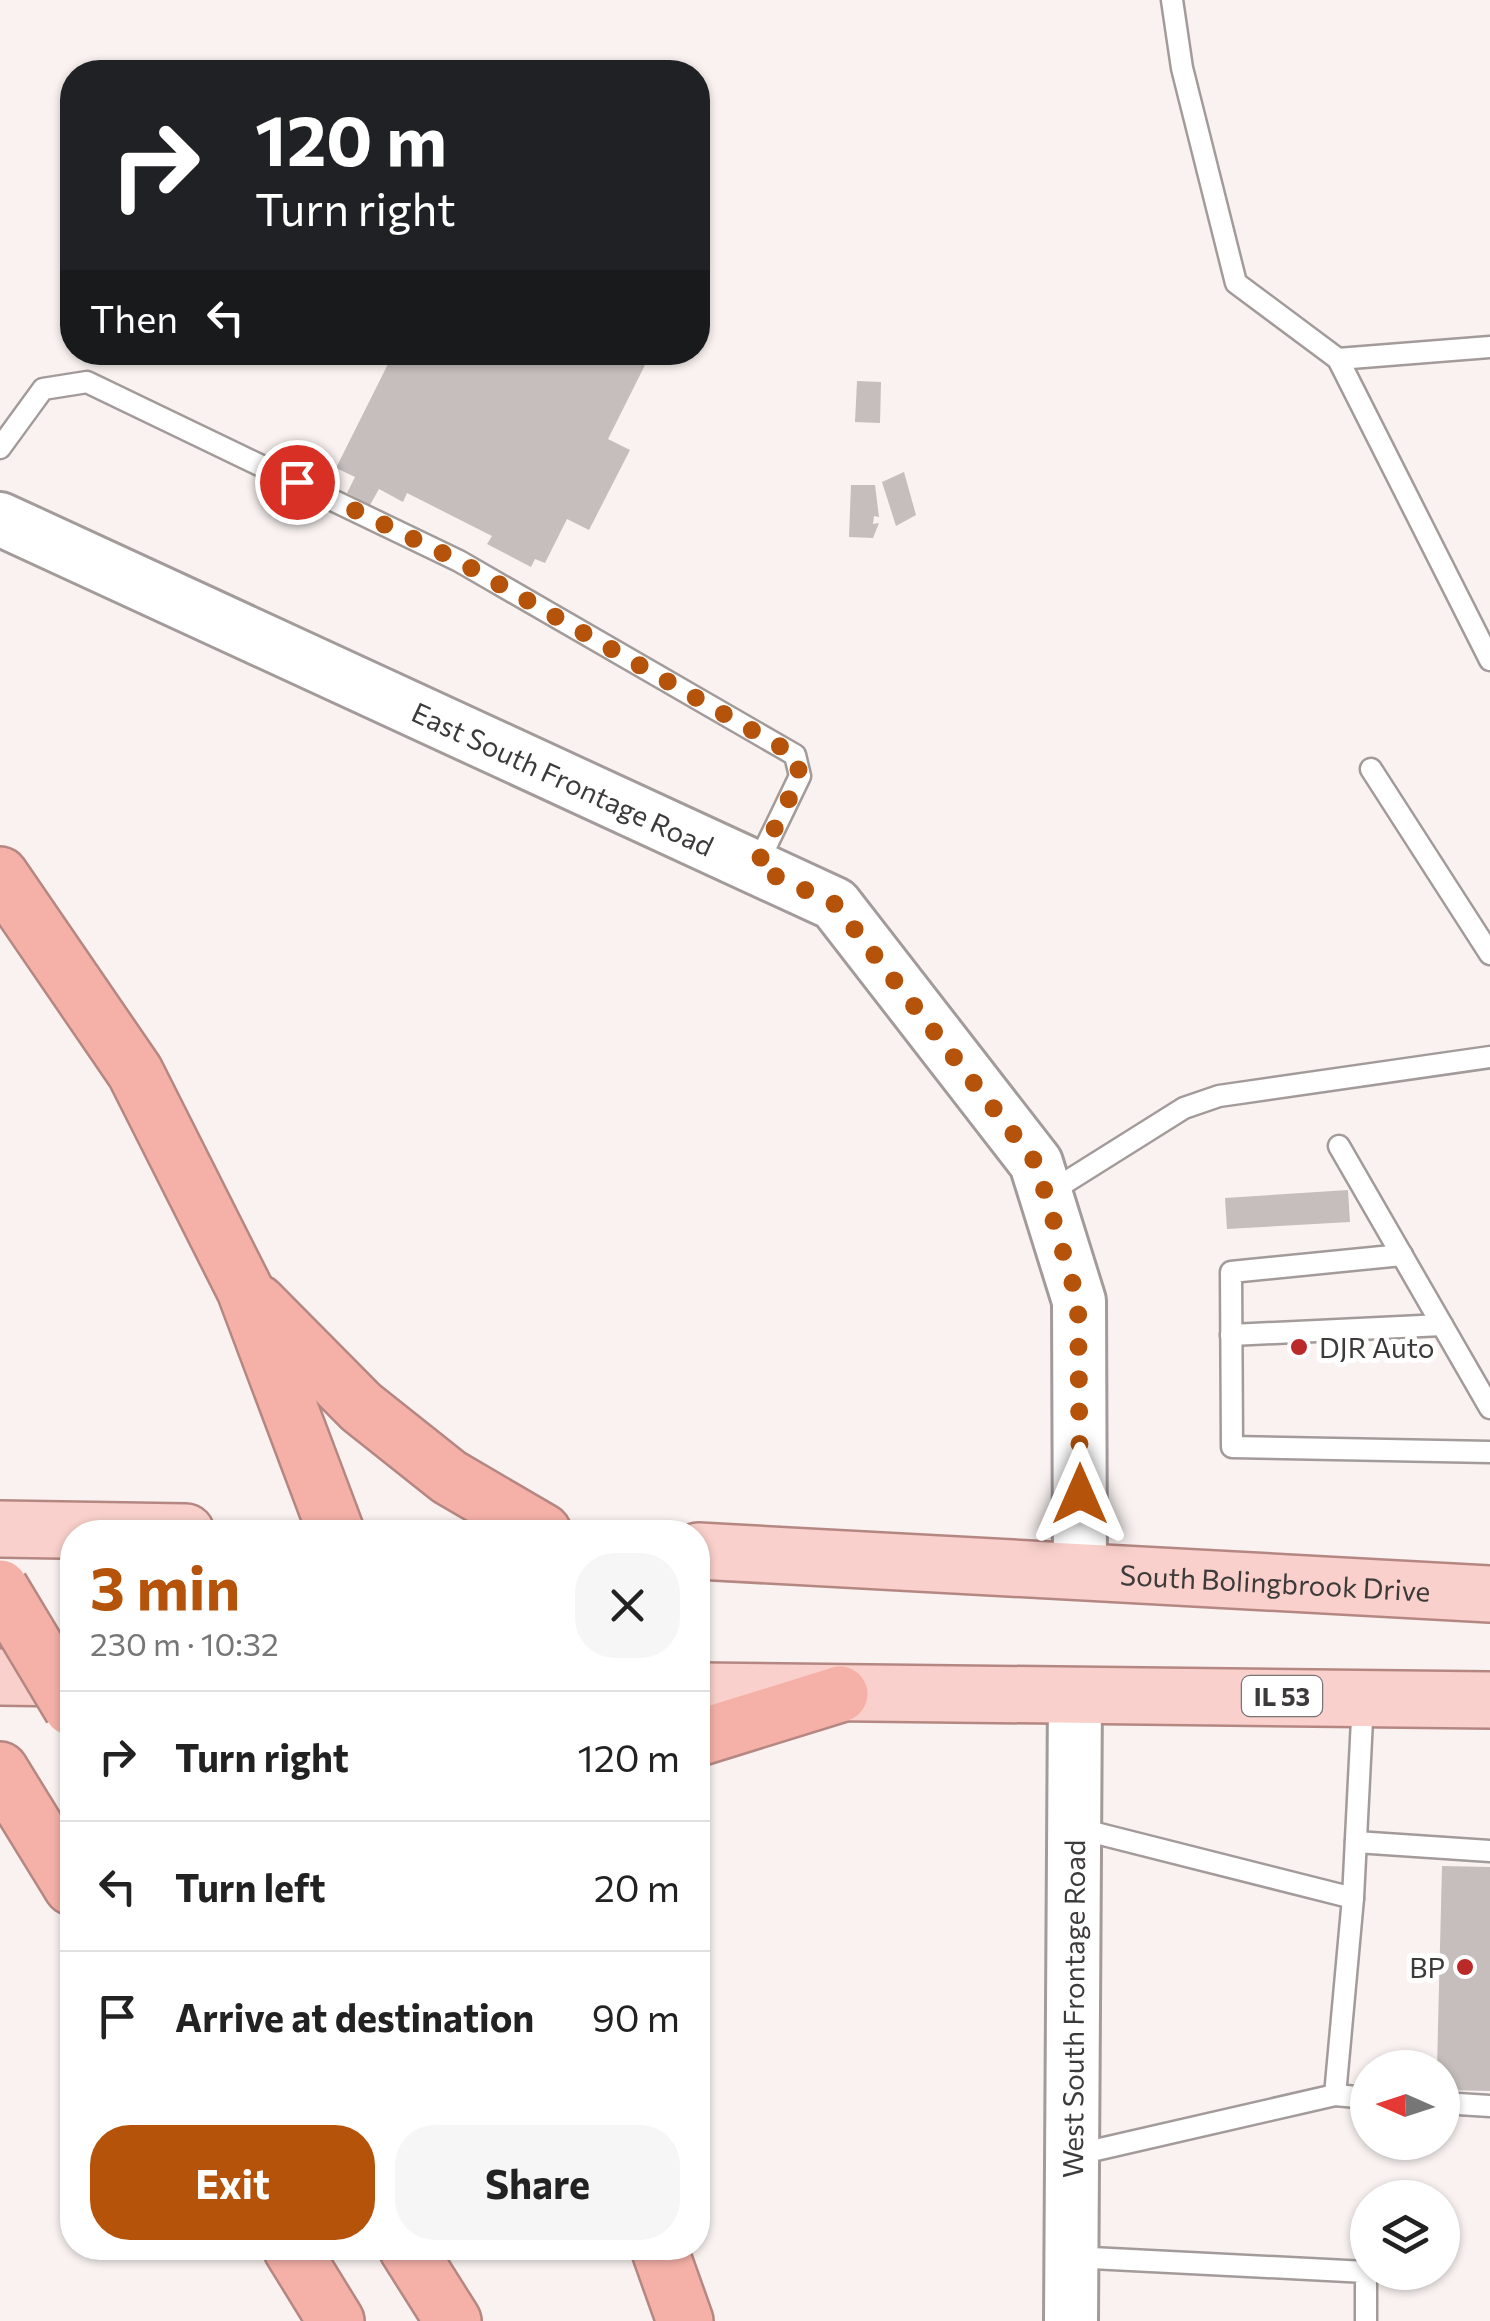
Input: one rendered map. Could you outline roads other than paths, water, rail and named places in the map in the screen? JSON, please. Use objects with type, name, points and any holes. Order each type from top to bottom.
[{"type":"highway","points":[[0,875],[134,1072],[245,1290],[331,1520]]},
{"type":"highway","points":[[245,1290],[361,1407],[450,1477],[523,1520]]},
{"type":"highway","points":[[0,1588],[60,1688]]},
{"type":"highway","points":[[710,1734],[840,1694]]},
{"type":"highway","points":[[0,1770],[60,1868]]},
{"type":"highway","points":[[298,2260],[336,2321]]},
{"type":"highway","points":[[415,2260],[453,2321]]},
{"type":"highway","points":[[662,2260],[685,2321]]},
{"type":"main road","points":[[0,1529],[60,1530]]},
{"type":"main road","name":"South Bolingbrook Drive","points":[[710,1553],[1490,1594]]},
{"type":"main road","points":[[0,1677],[60,1678]]},
{"type":"main road","name":"IL 53","points":[[710,1690],[1490,1700]]},
{"type":"street","name":"East South Frontage Road","points":[[0,519],[835,904],[1036,1163],[1078,1301],[1080,1572]]},
{"type":"street","name":"West South Frontage Road","points":[[1072,2321],[1075,1695]]},
{"type":"lane","points":[[1172,0],[1182,68],[1236,283],[1338,358],[1490,660]]},
{"type":"lane","points":[[1338,358],[1490,347]]},
{"type":"lane","points":[[0,448],[44,389],[86,382],[459,561],[795,755],[800,776],[756,867]]},
{"type":"lane","points":[[1371,769],[1490,954]]},
{"type":"lane","points":[[1046,1195],[1184,1108],[1219,1096],[1490,1056]]},
{"type":"lane","points":[[1339,1146],[1490,1408]]},
{"type":"lane","points":[[1402,1255],[1231,1272],[1232,1447],[1490,1452]]},
{"type":"lane","points":[[1232,1334],[1442,1325]]},
{"type":"lane","points":[[1334,2095],[1353,1898],[1363,1697]]},
{"type":"lane","points":[[1075,1828],[1353,1898]]},
{"type":"lane","points":[[1356,1842],[1490,1851]]},
{"type":"lane","points":[[1072,2156],[1334,2095],[1350,2096]]},
{"type":"lane","points":[[1460,2104],[1490,2106]]},
{"type":"lane","points":[[1072,2257],[1366,2272],[1366,2321]]},
{"type":"place","name":"DJR Auto","points":[[1299,1347]]},
{"type":"place","name":"BP","points":[[1465,1967]]}]
